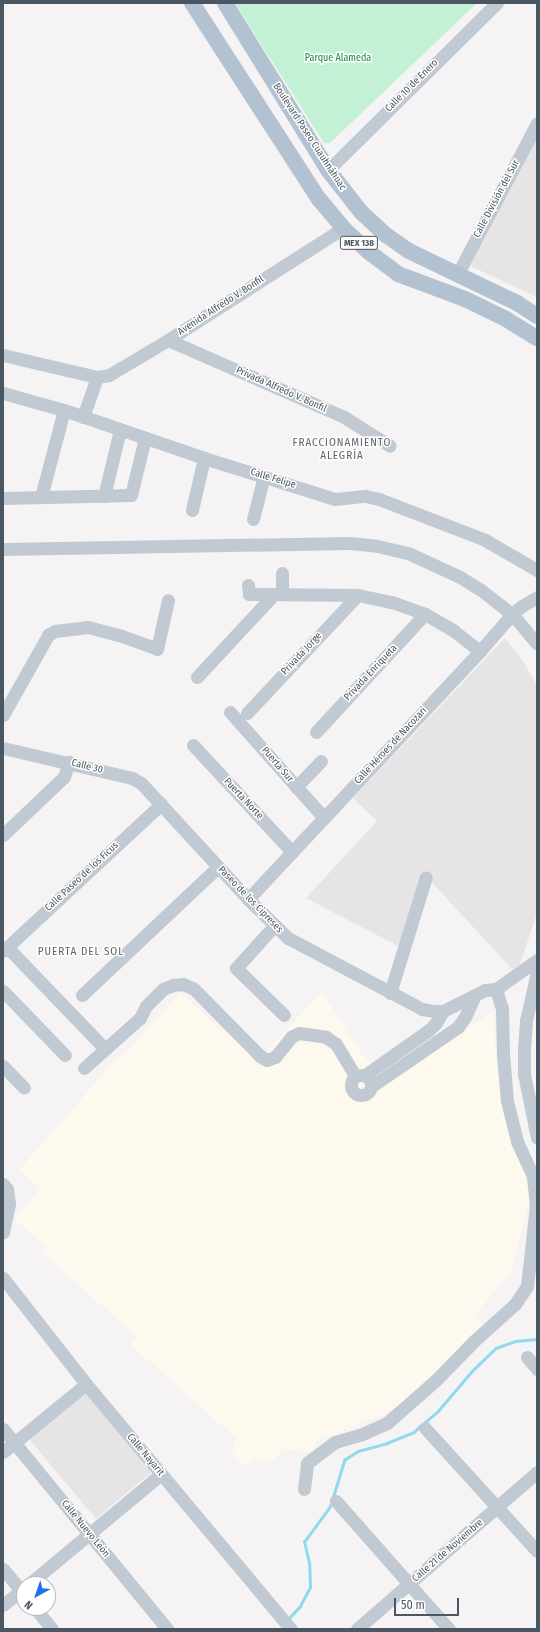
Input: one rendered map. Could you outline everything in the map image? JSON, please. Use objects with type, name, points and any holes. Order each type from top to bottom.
[{"type":"main road","name":"MEX 138","points":[[192,3],[319,199],[343,228],[369,252],[398,274],[422,288],[506,322],[537,343]]},
{"type":"main road","name":"Boulevard Paseo Cuauhnáhuac","points":[[225,3],[328,170],[361,212],[386,235],[409,252],[517,303],[537,316]]},
{"type":"main road","points":[[250,93],[262,81],[268,79],[273,80]]},
{"type":"main road","name":"MEX 138","points":[[398,274],[465,299],[506,319],[537,338]]},
{"type":"main road","name":"Boulevard Paseo Cuauhnáhuac","points":[[457,275],[476,275],[521,294],[537,305]]},
{"type":"street","name":"Calle 10 de Enero","points":[[328,170],[497,3]]},
{"type":"street","name":"Calle División del Sur","points":[[457,275],[537,123]]},
{"type":"street","name":"Avenida Alfredo V. Bonfil","points":[[96,377],[109,375],[168,340],[343,228]]},
{"type":"street","name":"Privada Alfredo V. Bonfil","points":[[168,340],[344,417],[390,446]]},
{"type":"street","points":[[3,355],[96,377],[83,417]]},
{"type":"street","name":"Calle Felipe","points":[[3,395],[64,410],[204,458],[335,499],[366,496],[379,499],[485,540],[537,570]]},
{"type":"street","points":[[41,497],[64,410]]},
{"type":"street","points":[[104,496],[120,430]]},
{"type":"street","points":[[3,498],[131,495],[145,438]]},
{"type":"street","points":[[192,510],[204,458]]},
{"type":"street","points":[[253,519],[264,476]]},
{"type":"street","points":[[3,549],[350,542],[408,553],[460,577],[481,590],[512,614],[537,644]]},
{"type":"street","points":[[197,677],[278,594],[282,573]]},
{"type":"street","points":[[248,584],[249,594],[358,595],[392,602],[425,614],[454,630],[480,651]]},
{"type":"street","name":"Privada Jorge","points":[[247,713],[358,595]]},
{"type":"street","name":"Calle Héroes de Nacozari","points":[[248,899],[480,651],[512,614],[537,597]]},
{"type":"street","points":[[3,715],[48,635],[55,631],[88,628],[122,636],[156,649],[168,600]]},
{"type":"street","name":"Privada Enriqueta","points":[[316,732],[425,614]]},
{"type":"street","name":"Puerta Sur","points":[[230,712],[324,818]]},
{"type":"street","name":"Puerta Norte","points":[[193,745],[292,852]]},
{"type":"street","name":"Calle 30","points":[[3,748],[132,778],[141,783],[161,804]]},
{"type":"street","points":[[296,788],[321,761]]},
{"type":"street","points":[[3,835],[64,777],[68,762]]},
{"type":"street","name":"Paseo de los Cipreses","points":[[161,804],[248,899],[288,938],[422,1009],[433,1012],[443,1011]]},
{"type":"street","name":"Calle Paseo de los Ficus","points":[[5,949],[161,804]]},
{"type":"street","points":[[82,995],[218,867]]},
{"type":"street","points":[[390,993],[426,877]]},
{"type":"street","points":[[274,926],[236,968],[284,1015]]},
{"type":"street","points":[[5,949],[105,1049]]},
{"type":"street","points":[[364,1079],[429,1030],[436,1023],[443,1011],[485,990],[496,989],[535,966]]},
{"type":"street","points":[[535,966],[526,1021],[524,1074],[537,1138]]},
{"type":"street","points":[[84,1068],[140,1018],[146,1006],[163,989],[173,985],[183,984],[194,989],[260,1056],[267,1060],[274,1057],[291,1037],[300,1034],[326,1037],[336,1044],[364,1079]]},
{"type":"street","points":[[304,1489],[308,1463],[335,1442],[360,1435],[387,1423],[436,1380],[474,1341],[515,1304],[527,1286],[536,1206],[532,1176],[517,1141],[507,1101],[502,1053],[502,1009],[496,989]]},
{"type":"street","points":[[3,991],[65,1055]]},
{"type":"street","points":[[364,1079],[458,1027],[466,1015],[475,995]]},
{"type":"street","points":[[3,1066],[24,1088]]},
{"type":"street","points":[[3,1184],[6,1189],[9,1204],[3,1232]]},
{"type":"street","name":"Calle Nayarit","points":[[3,1278],[86,1384],[287,1624]]},
{"type":"street","points":[[527,1357],[537,1369]]},
{"type":"street","points":[[3,1452],[86,1384]]},
{"type":"street","points":[[425,1428],[537,1551]]},
{"type":"street","name":"Calle Nuevo León","points":[[3,1429],[167,1629]]},
{"type":"street","name":"Calle 21 de Noviembre","points":[[357,1629],[537,1472]]},
{"type":"street","points":[[39,1576],[161,1474]]},
{"type":"street","points":[[336,1501],[448,1629]]},
{"type":"street","points":[[3,1569],[16,1581]]},
{"type":"street","points":[[3,1605],[16,1595]]},
{"type":"street","points":[[41,1616],[52,1629]]},
{"type":"shaded area","points":[[537,138],[537,297],[470,266]]},
{"type":"shaded area","points":[[505,638],[522,660],[537,685],[537,913],[519,967],[512,969],[425,875],[402,948],[306,898],[377,821],[353,798]]},
{"type":"shaded area","points":[[322,992],[361,1053],[387,1079],[494,1011],[495,1048],[501,1102],[512,1144],[532,1190],[511,1272],[474,1316],[482,1324],[432,1375],[403,1402],[384,1415],[320,1439],[314,1446],[314,1452],[284,1450],[271,1461],[265,1463],[259,1458],[247,1465],[237,1461],[232,1451],[236,1438],[130,1344],[137,1337],[43,1253],[47,1248],[14,1219],[40,1189],[19,1170],[119,1056],[128,1051],[180,993],[258,1061]]},
{"type":"shaded area","points":[[89,1389],[156,1469],[96,1519],[29,1439]]},
{"type":"green space","name":"Parque Alameda","points":[[235,3],[477,3],[330,143],[324,143]]},
{"type":"waterway","points":[[424,1423],[437,1412],[472,1371],[496,1348],[515,1341],[537,1339]]},
{"type":"waterway","points":[[333,1497],[344,1460],[358,1451],[387,1443],[414,1432],[420,1426]]},
{"type":"waterway","points":[[289,1618],[300,1606],[310,1587],[309,1563],[304,1542],[332,1502]]},
{"type":"district","name":"FRACCIONAMIENTO ALEGRÍA","points":[[342,450]]},
{"type":"district","name":"PUERTA DEL SOL","points":[[81,952]]}]
